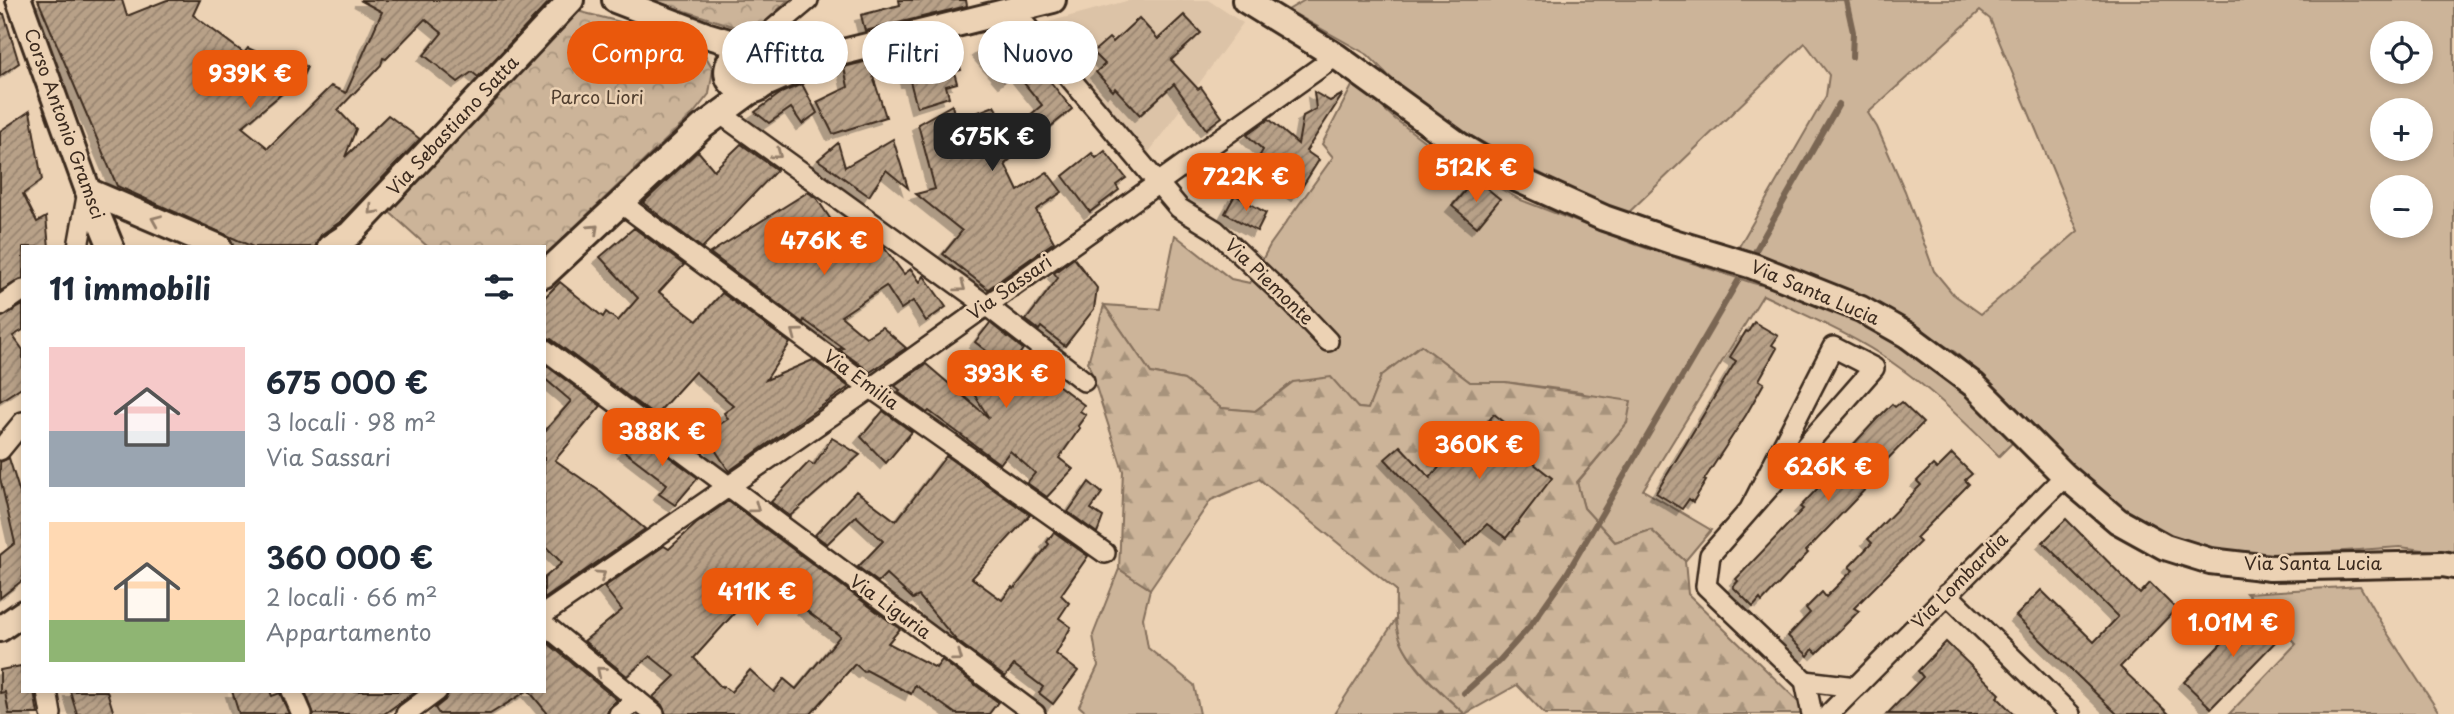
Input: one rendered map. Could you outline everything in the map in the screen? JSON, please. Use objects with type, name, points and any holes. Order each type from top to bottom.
[{"type":"street","name":"Corso Antonio Gramsci","points":[[19,0],[110,245]]},
{"type":"street","name":"Via Sebastiano Satta","points":[[333,245],[350,234],[571,0]]},
{"type":"street","points":[[615,0],[670,21]]},
{"type":"street","points":[[783,21],[808,0]]},
{"type":"street","points":[[848,51],[1053,0]]},
{"type":"street","name":"Via Santa Lucia","points":[[1245,0],[1336,56],[1459,145],[1515,178],[1604,218],[1754,266],[1849,304],[1907,335],[1975,385],[2065,476],[2118,521],[2165,547],[2210,561],[2270,568],[2442,564],[2454,566]]},
{"type":"street","name":"Via Piemonte","points":[[1012,9],[1179,208],[1215,230],[1328,341]]},
{"type":"street","points":[[708,38],[722,62]]},
{"type":"street","name":"Via Sassari","points":[[546,613],[871,388],[1336,56]]},
{"type":"street","points":[[734,84],[737,88],[757,88],[766,84]]},
{"type":"street","points":[[546,273],[712,121],[761,84]]},
{"type":"street","points":[[712,121],[986,305],[1084,381]]},
{"type":"street","points":[[78,245],[88,191],[214,245]]},
{"type":"street","name":"Via Emilia","points":[[621,203],[871,388],[1105,553]]},
{"type":"street","points":[[0,306],[21,291]]},
{"type":"street","points":[[1750,509],[1833,347],[1874,368],[1710,555],[1706,586],[1805,681],[1812,714]]},
{"type":"street","name":"Via Liguria","points":[[546,351],[1035,714]]},
{"type":"street","points":[[0,450],[21,424]]},
{"type":"street","name":"Via Lombardia","points":[[1829,714],[2065,476]]},
{"type":"street","points":[[1947,594],[2070,714]]},
{"type":"street","points":[[0,629],[21,614]]},
{"type":"street","points":[[546,626],[654,714]]},
{"type":"street","points":[[1805,681],[1856,687]]},
{"type":"street","points":[[47,693],[51,714]]},
{"type":"street","points":[[293,693],[302,714]]},
{"type":"street","points":[[406,714],[434,693]]},
{"type":"street","points":[[619,714],[637,700]]},
{"type":"shaded area","points":[[1130,0],[1208,0],[1243,23],[1147,155],[1087,84],[1098,84],[1098,21],[1052,21]]},
{"type":"shaded area","points":[[58,693],[228,693],[233,714],[62,714]]},
{"type":"green space","points":[[651,0],[788,0],[766,21],[722,23]]},
{"type":"green space","points":[[1305,0],[2454,0],[2454,554],[2400,547],[2275,556],[2223,552],[2183,541],[2121,510],[2098,491],[2018,409],[1955,352],[1862,296],[1737,250],[1826,96],[1829,75],[1805,43],[1625,216],[1461,130],[1398,85],[1368,55],[1288,10]],"holes":[[[1980,11],[1990,19],[2078,231],[1981,314],[1953,294],[1934,271],[1905,191],[1877,127],[1868,113]]]},
{"type":"green space","name":"Parco Liori","points":[[573,10],[617,21],[567,21],[567,84],[708,84],[708,60],[713,69],[709,94],[693,114],[546,254],[546,245],[426,245],[386,209]]},
{"type":"green space","points":[[1354,82],[1395,119],[1451,161],[1521,200],[1637,245],[1753,283],[1807,297],[1872,327],[1942,371],[2015,440],[1999,456],[1935,395],[1893,363],[1846,335],[1763,295],[1643,490],[1711,530],[1685,561],[1651,530],[1615,542],[1584,508],[1577,483],[1627,423],[1581,392],[1505,382],[1470,382],[1421,345],[1381,376],[1368,409],[1359,408],[1293,382],[1255,411],[1221,408],[1184,380],[1151,373],[1104,305],[1160,309],[1175,235],[1231,279],[1250,283],[1270,245],[1333,157],[1322,144]]},
{"type":"green space","points":[[1104,305],[1151,373],[1184,380],[1221,408],[1255,411],[1293,382],[1331,377],[1358,408],[1368,409],[1381,376],[1421,345],[1470,382],[1505,382],[1631,401],[1627,423],[1577,482],[1584,508],[1615,542],[1651,530],[1685,561],[1688,594],[1805,708],[1800,714],[1545,714],[1517,685],[1465,714],[1415,664],[1400,640],[1396,590],[1259,479],[1211,500],[1150,589],[1119,569],[1123,471],[1088,362]]},
{"type":"green space","points":[[1119,569],[1150,589],[1143,618],[1148,648],[1194,685],[1200,714],[1088,714],[1079,706],[1098,666],[1093,635]]},
{"type":"green space","points":[[2360,586],[2440,714],[2229,714],[2296,644],[2246,593]]},
{"type":"green space","points":[[1396,619],[1404,647],[1412,660],[1432,684],[1465,714],[1334,714]]},
{"type":"building","points":[[38,0],[122,0],[127,16],[167,0],[200,0],[193,15],[244,53],[248,48],[279,62],[282,55],[307,67],[303,76],[242,127],[268,148],[331,86],[346,93],[382,12],[360,0],[551,0],[478,77],[472,72],[458,82],[424,55],[442,33],[425,19],[386,59],[383,58],[381,65],[338,110],[356,129],[345,157],[388,115],[420,139],[340,222],[321,235],[316,245],[249,245],[117,186]]},
{"type":"building","points":[[899,0],[966,0],[967,6],[906,21],[862,21],[861,15],[900,5]]},
{"type":"building","points":[[0,14],[4,14],[19,63],[0,76]]},
{"type":"building","points":[[1184,15],[1201,33],[1171,60],[1198,89],[1201,87],[1222,117],[1206,129],[1174,84],[1140,115],[1098,74],[1098,70],[1105,64],[1098,57],[1098,48],[1109,38],[1113,42],[1139,18],[1158,39]]},
{"type":"building","points":[[862,62],[862,84],[875,84],[886,117],[833,134],[817,102],[848,87],[848,66]]},
{"type":"building","points":[[802,84],[817,113],[802,124],[791,108],[769,123],[755,112],[781,93]]},
{"type":"building","points":[[911,84],[953,84],[946,86],[949,97],[917,107]]},
{"type":"building","points":[[1025,84],[1052,84],[1072,109],[1005,164],[1018,191],[1047,172],[1062,192],[1036,210],[1054,242],[988,289],[943,254],[962,231],[916,194],[935,189],[918,124],[952,105],[956,121],[994,106],[1010,132],[1042,105]]},
{"type":"building","points":[[1314,92],[1330,101],[1343,94],[1306,151],[1319,160],[1297,195],[1255,164],[1263,150],[1247,135],[1269,119],[1298,144],[1303,116],[1316,109]]},
{"type":"building","points":[[30,111],[42,180],[23,194],[37,222],[46,217],[49,245],[21,245],[21,279],[0,291],[0,131]]},
{"type":"building","points":[[893,139],[908,188],[886,170],[869,196],[818,160],[838,143],[845,167]]},
{"type":"building","points":[[741,144],[777,170],[702,248],[643,203],[698,151],[714,170]]},
{"type":"building","points":[[1105,151],[1126,178],[1116,185],[1119,190],[1090,212],[1063,176],[1092,153],[1096,158]]},
{"type":"building","points":[[1483,185],[1500,199],[1477,227],[1452,206],[1469,186],[1476,192]]},
{"type":"building","points":[[808,192],[817,199],[856,257],[867,250],[870,254],[882,245],[904,274],[911,269],[920,282],[924,276],[946,307],[926,321],[913,301],[901,309],[886,286],[841,316],[866,337],[882,327],[906,348],[870,372],[839,349],[843,348],[804,320],[803,323],[710,253]]},
{"type":"building","points":[[1235,195],[1266,213],[1257,231],[1225,213]]},
{"type":"building","points":[[634,228],[684,265],[659,292],[697,321],[722,293],[790,343],[766,380],[813,360],[849,387],[729,471],[712,445],[717,442],[711,430],[728,419],[724,413],[734,406],[695,372],[655,416],[546,338],[546,296],[560,282],[603,317],[606,312],[618,321],[638,298],[600,257]]},
{"type":"building","points":[[1074,258],[1097,288],[1094,309],[1065,346],[1041,327],[1039,330],[1026,320],[1058,278],[1054,273]]},
{"type":"building","points":[[21,306],[21,331],[13,336],[21,347],[21,387],[0,401],[0,318]]},
{"type":"building","points":[[1754,322],[1778,336],[1772,345],[1777,348],[1759,380],[1764,383],[1693,502],[1689,499],[1682,509],[1656,493],[1736,361],[1730,357]]},
{"type":"building","points":[[990,323],[1023,349],[1019,355],[1084,405],[1080,411],[1086,415],[1078,426],[1080,428],[1059,458],[1073,469],[1047,497],[1027,483],[1035,473],[1010,451],[1000,464],[929,411],[927,413],[898,392],[900,390],[895,386],[926,364],[989,418],[967,383],[990,354],[975,342]]},
{"type":"building","points":[[546,365],[601,406],[555,460],[598,490],[645,529],[546,598],[546,576],[562,563],[546,547],[546,430],[571,401],[546,380]]},
{"type":"building","points":[[1901,402],[1923,423],[1869,478],[1873,481],[1806,551],[1808,553],[1762,602],[1760,599],[1753,607],[1733,587],[1738,581],[1736,579],[1803,509],[1800,507],[1853,451],[1850,448],[1876,420],[1892,404],[1895,407]]},
{"type":"building","points":[[883,411],[912,432],[886,463],[861,437]]},
{"type":"building","points":[[1494,414],[1537,448],[1528,459],[1552,478],[1506,538],[1487,524],[1466,545],[1385,459],[1400,446],[1430,478],[1471,430],[1477,436]]},
{"type":"building","points":[[637,433],[698,478],[675,505],[659,494],[667,484],[624,451]]},
{"type":"building","points":[[832,438],[860,455],[790,516],[771,502],[809,462],[814,465]]},
{"type":"building","points":[[1952,454],[1972,474],[1965,480],[1969,484],[1916,538],[1920,542],[1854,608],[1859,611],[1817,653],[1813,649],[1808,656],[1788,636],[1810,613],[1806,608],[1822,592],[1826,597],[1853,570],[1849,567],[1872,543],[1868,539],[1921,485],[1917,481],[1933,465],[1937,469]]},
{"type":"building","points":[[946,456],[1030,515],[972,578],[1002,600],[1012,587],[1014,589],[1049,544],[1047,542],[1054,532],[1088,556],[1061,595],[1069,603],[1059,618],[1071,627],[1056,654],[1078,671],[1053,704],[1039,693],[1043,687],[1014,665],[1005,677],[956,640],[919,596],[913,599],[886,574],[878,582],[858,567],[883,541],[856,516],[827,544],[815,535],[856,491],[896,521]]},
{"type":"building","points":[[9,458],[21,497],[21,582],[0,598],[0,555],[15,543],[0,478],[0,462]]},
{"type":"building","points":[[1089,482],[1102,493],[1091,509],[1103,517],[1097,533],[1068,512]]},
{"type":"building","points":[[728,501],[900,629],[888,643],[936,668],[942,660],[998,702],[989,714],[956,714],[915,685],[911,694],[866,670],[864,672],[855,664],[811,714],[666,714],[662,705],[653,697],[675,676],[650,656],[627,676],[584,641],[622,610],[604,587],[664,546],[669,549],[696,524]],"holes":[[[783,579],[806,605],[803,608],[840,636],[796,689],[784,679],[774,692],[750,670],[731,692],[723,686],[722,688],[694,658],[756,589],[765,597]]]},
{"type":"building","points":[[2066,519],[2140,594],[2150,583],[2176,609],[2120,667],[2169,714],[2117,714],[2016,616],[2041,590],[2094,642],[2118,617],[2043,542]]},
{"type":"building","points":[[2254,610],[2281,636],[2211,708],[2184,682]]},
{"type":"building","points":[[546,642],[617,700],[607,714],[548,714],[531,693],[546,693]]},
{"type":"building","points":[[1946,642],[2000,694],[1997,697],[2014,714],[1887,714],[1923,677],[1918,671]]},
{"type":"building","points":[[21,666],[21,693],[34,693],[38,714],[9,714],[5,692],[0,693],[0,670]]},
{"type":"building","points":[[71,693],[108,693],[114,714],[77,714]]},
{"type":"building","points":[[233,693],[271,693],[272,696],[280,693],[289,714],[239,714]]},
{"type":"building","points":[[306,693],[413,693],[384,714],[314,714]]},
{"type":"building","points":[[448,693],[524,693],[490,714],[439,714],[435,708],[445,700]]},
{"type":"waterway","points":[[1846,0],[1853,32],[1852,57]]},
{"type":"waterway","points":[[1756,250],[1839,104]]},
{"type":"waterway","points":[[1464,693],[1499,661],[1531,625],[1566,575],[1738,281]]}]
